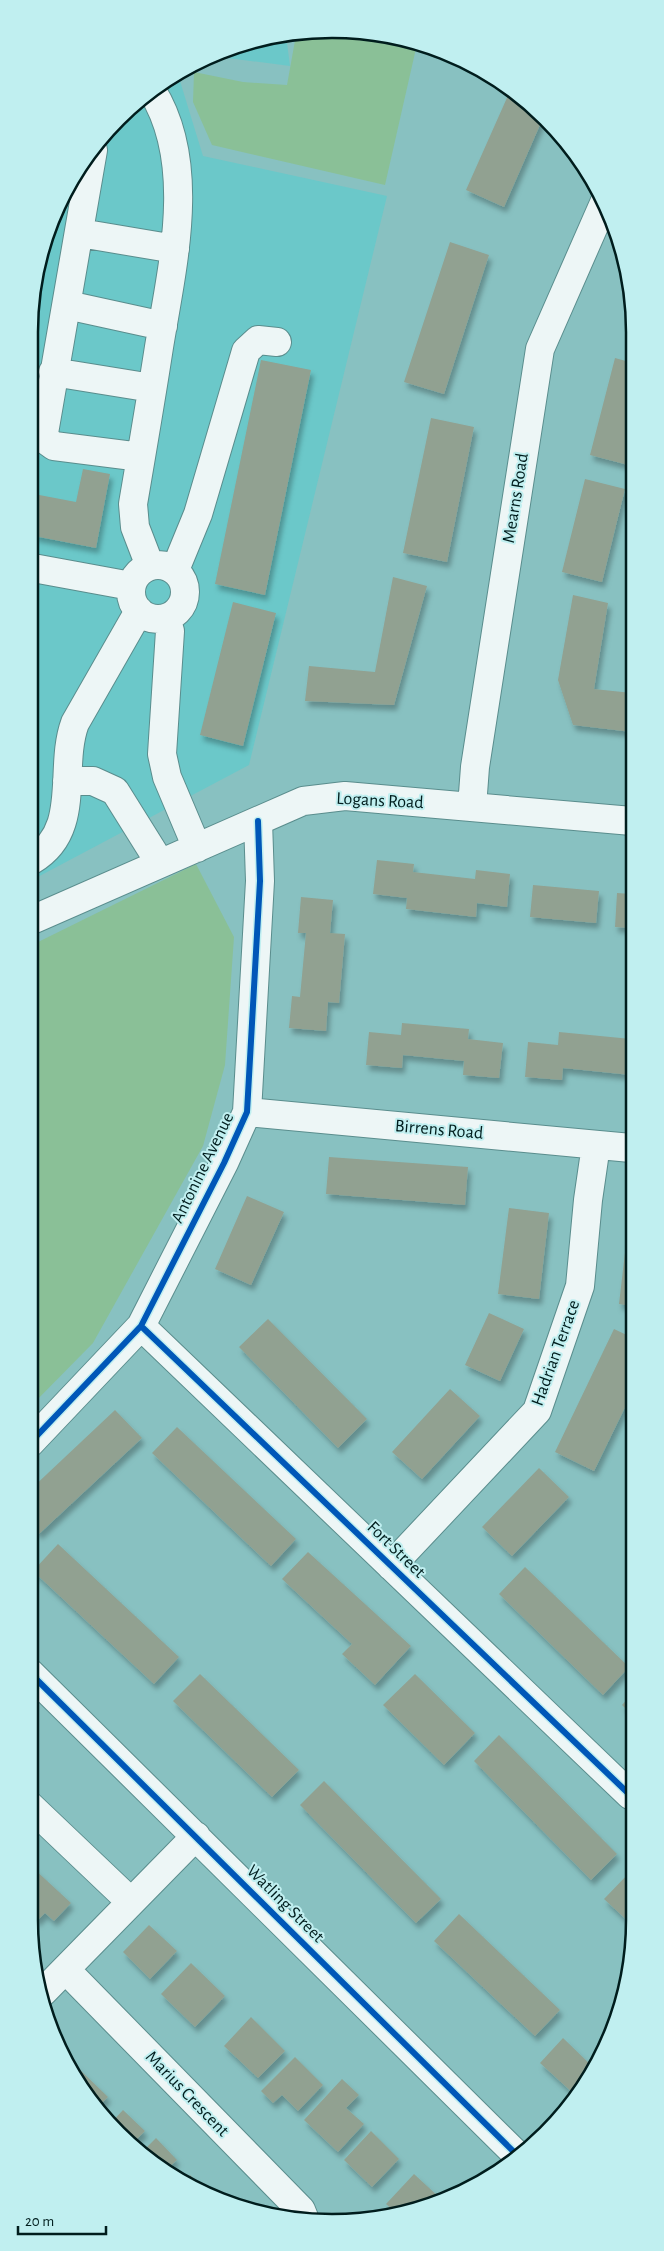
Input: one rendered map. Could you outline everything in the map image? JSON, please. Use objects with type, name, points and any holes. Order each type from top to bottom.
[{"type":"street","points":[[38,569],[135,599],[146,616],[155,619],[166,618],[179,610],[186,594],[181,577],[163,568],[135,527],[133,504],[175,250],[178,172],[163,109],[155,96]]},
{"type":"street","points":[[91,162],[67,305],[53,372],[44,433],[47,441],[54,446],[141,457]]},
{"type":"street","name":"Mearns Road","points":[[472,807],[475,767],[540,349],[600,211]]},
{"type":"street","points":[[80,233],[175,250]]},
{"type":"street","points":[[67,305],[163,326]]},
{"type":"street","points":[[163,568],[198,514],[246,351],[258,340],[277,342]]},
{"type":"street","points":[[53,372],[152,388]]},
{"type":"street","points":[[38,856],[46,851],[59,830],[66,804],[69,738],[75,723],[135,599],[142,570],[163,568]]},
{"type":"street","points":[[166,618],[170,631],[162,754],[167,778],[197,848]]},
{"type":"street","points":[[67,781],[93,781],[115,791],[160,864]]},
{"type":"street","name":"Logans Road","points":[[38,917],[303,801],[345,796],[626,820]]},
{"type":"street","name":"Antonine Avenue","points":[[38,1435],[141,1326],[224,1163],[247,1112],[260,881],[258,822]]},
{"type":"street","name":"Birrens Road","points":[[247,1112],[626,1148]]},
{"type":"street","name":"Hadrian Terrace","points":[[391,1566],[537,1411],[580,1286],[588,1200],[596,1145]]},
{"type":"street","name":"Fort Street","points":[[141,1326],[626,1791]]},
{"type":"street","name":"Watling Street","points":[[38,1681],[513,2151]]},
{"type":"street","points":[[38,1813],[131,1902]]},
{"type":"street","points":[[46,1989],[196,1836]]},
{"type":"street","name":"Marius Crescent","points":[[66,1970],[302,2212]]},
{"type":"shaded area","points":[[287,41],[290,66],[225,58]]},
{"type":"shaded area","points":[[180,80],[203,156],[387,196],[249,765],[38,877],[38,313],[43,275],[60,219],[87,168],[124,124],[153,98]]},
{"type":"green space","points":[[351,38],[389,43],[416,50],[385,185],[212,145],[193,102],[194,72],[243,82],[287,85],[295,40]]},
{"type":"green space","points":[[196,864],[234,937],[225,1065],[203,1146],[93,1343],[38,1399],[38,942]]},
{"type":"building","points":[[508,96],[540,124],[504,207],[466,190]]},
{"type":"building","points":[[450,242],[489,255],[444,394],[404,382]]},
{"type":"building","points":[[615,358],[626,361],[626,464],[590,455]]},
{"type":"building","points":[[261,360],[311,370],[265,595],[215,584]]},
{"type":"building","points":[[431,418],[474,427],[447,562],[403,553]]},
{"type":"building","points":[[83,469],[110,474],[96,548],[38,537],[38,495],[76,502]]},
{"type":"building","points":[[585,479],[625,489],[602,582],[562,572]]},
{"type":"building","points":[[393,577],[427,586],[394,705],[305,701],[309,666],[375,672]]},
{"type":"building","points":[[573,595],[608,603],[594,689],[626,692],[626,731],[573,725],[558,680]]},
{"type":"building","points":[[233,602],[276,613],[243,746],[200,735]]},
{"type":"building","points":[[377,860],[414,864],[413,872],[475,879],[476,870],[510,874],[507,907],[477,903],[476,917],[406,909],[407,898],[373,894]]},
{"type":"building","points":[[533,885],[599,891],[596,923],[530,917]]},
{"type":"building","points":[[617,893],[626,894],[626,928],[615,927]]},
{"type":"building","points":[[301,897],[333,900],[330,933],[345,934],[339,1003],[328,1002],[326,1031],[289,1028],[292,996],[300,997],[306,933],[298,933]]},
{"type":"building","points":[[402,1023],[469,1029],[468,1039],[503,1043],[499,1078],[463,1075],[464,1061],[403,1055],[402,1068],[366,1065],[369,1032],[401,1035]]},
{"type":"building","points":[[559,1032],[626,1039],[626,1074],[563,1068],[562,1080],[525,1077],[528,1042],[558,1045]]},
{"type":"building","points":[[329,1157],[468,1167],[465,1205],[326,1194]]},
{"type":"building","points":[[247,1196],[284,1212],[251,1285],[215,1269]]},
{"type":"building","points":[[509,1208],[549,1213],[539,1299],[498,1294]]},
{"type":"building","points":[[626,1244],[626,1305],[619,1304]]},
{"type":"building","points":[[489,1313],[524,1329],[500,1381],[465,1365]]},
{"type":"building","points":[[268,1319],[367,1419],[338,1448],[239,1347]]},
{"type":"building","points":[[614,1329],[626,1335],[626,1405],[594,1471],[555,1452]]},
{"type":"building","points":[[450,1389],[480,1416],[422,1479],[392,1452]]},
{"type":"building","points":[[115,1410],[142,1438],[39,1534],[38,1482]]},
{"type":"building","points":[[177,1427],[296,1539],[271,1566],[152,1453]]},
{"type":"building","points":[[539,1468],[569,1497],[512,1556],[482,1527]]},
{"type":"building","points":[[58,1544],[179,1657],[154,1684],[38,1576],[38,1566]]},
{"type":"building","points":[[308,1552],[411,1646],[375,1685],[342,1654],[352,1644],[282,1579]]},
{"type":"building","points":[[525,1567],[626,1664],[626,1670],[603,1695],[499,1594]]},
{"type":"building","points":[[200,1674],[299,1770],[272,1797],[173,1701]]},
{"type":"building","points":[[415,1674],[475,1733],[444,1765],[383,1705]]},
{"type":"building","points":[[626,1700],[626,1709],[622,1705]]},
{"type":"building","points":[[499,1735],[617,1854],[591,1880],[474,1761]]},
{"type":"building","points":[[324,1781],[441,1899],[416,1923],[300,1805]]},
{"type":"building","points":[[38,1873],[71,1903],[54,1921],[45,1913],[38,1920]]},
{"type":"building","points":[[626,1876],[626,1919],[604,1899]]},
{"type":"building","points":[[459,1914],[560,2010],[535,2036],[434,1941]]},
{"type":"building","points":[[149,1925],[177,1951],[150,1979],[123,1952]]},
{"type":"building","points":[[191,1963],[225,1996],[195,2027],[161,1994]]},
{"type":"building","points":[[251,2017],[285,2051],[258,2078],[224,2046]]},
{"type":"building","points":[[563,2038],[589,2063],[571,2091],[540,2063]]},
{"type":"building","points":[[295,2057],[323,2085],[298,2111],[282,2095],[273,2103],[261,2091]]},
{"type":"building","points":[[78,2068],[108,2097],[102,2103]]},
{"type":"building","points":[[342,2079],[359,2095],[346,2108],[364,2124],[338,2152],[304,2120]]},
{"type":"building","points":[[123,2110],[145,2131],[137,2139],[116,2118]]},
{"type":"building","points":[[371,2131],[399,2159],[372,2187],[344,2160]]},
{"type":"building","points":[[156,2138],[177,2160],[171,2166],[147,2147]]},
{"type":"building","points":[[414,2174],[436,2194],[390,2208],[386,2204]]},
{"type":"cycle path","points":[[38,1435],[141,1326],[224,1163],[247,1112],[260,881],[258,821]]},
{"type":"cycle path","points":[[141,1326],[626,1791]]},
{"type":"cycle path","points":[[38,1681],[513,2151]]}]
